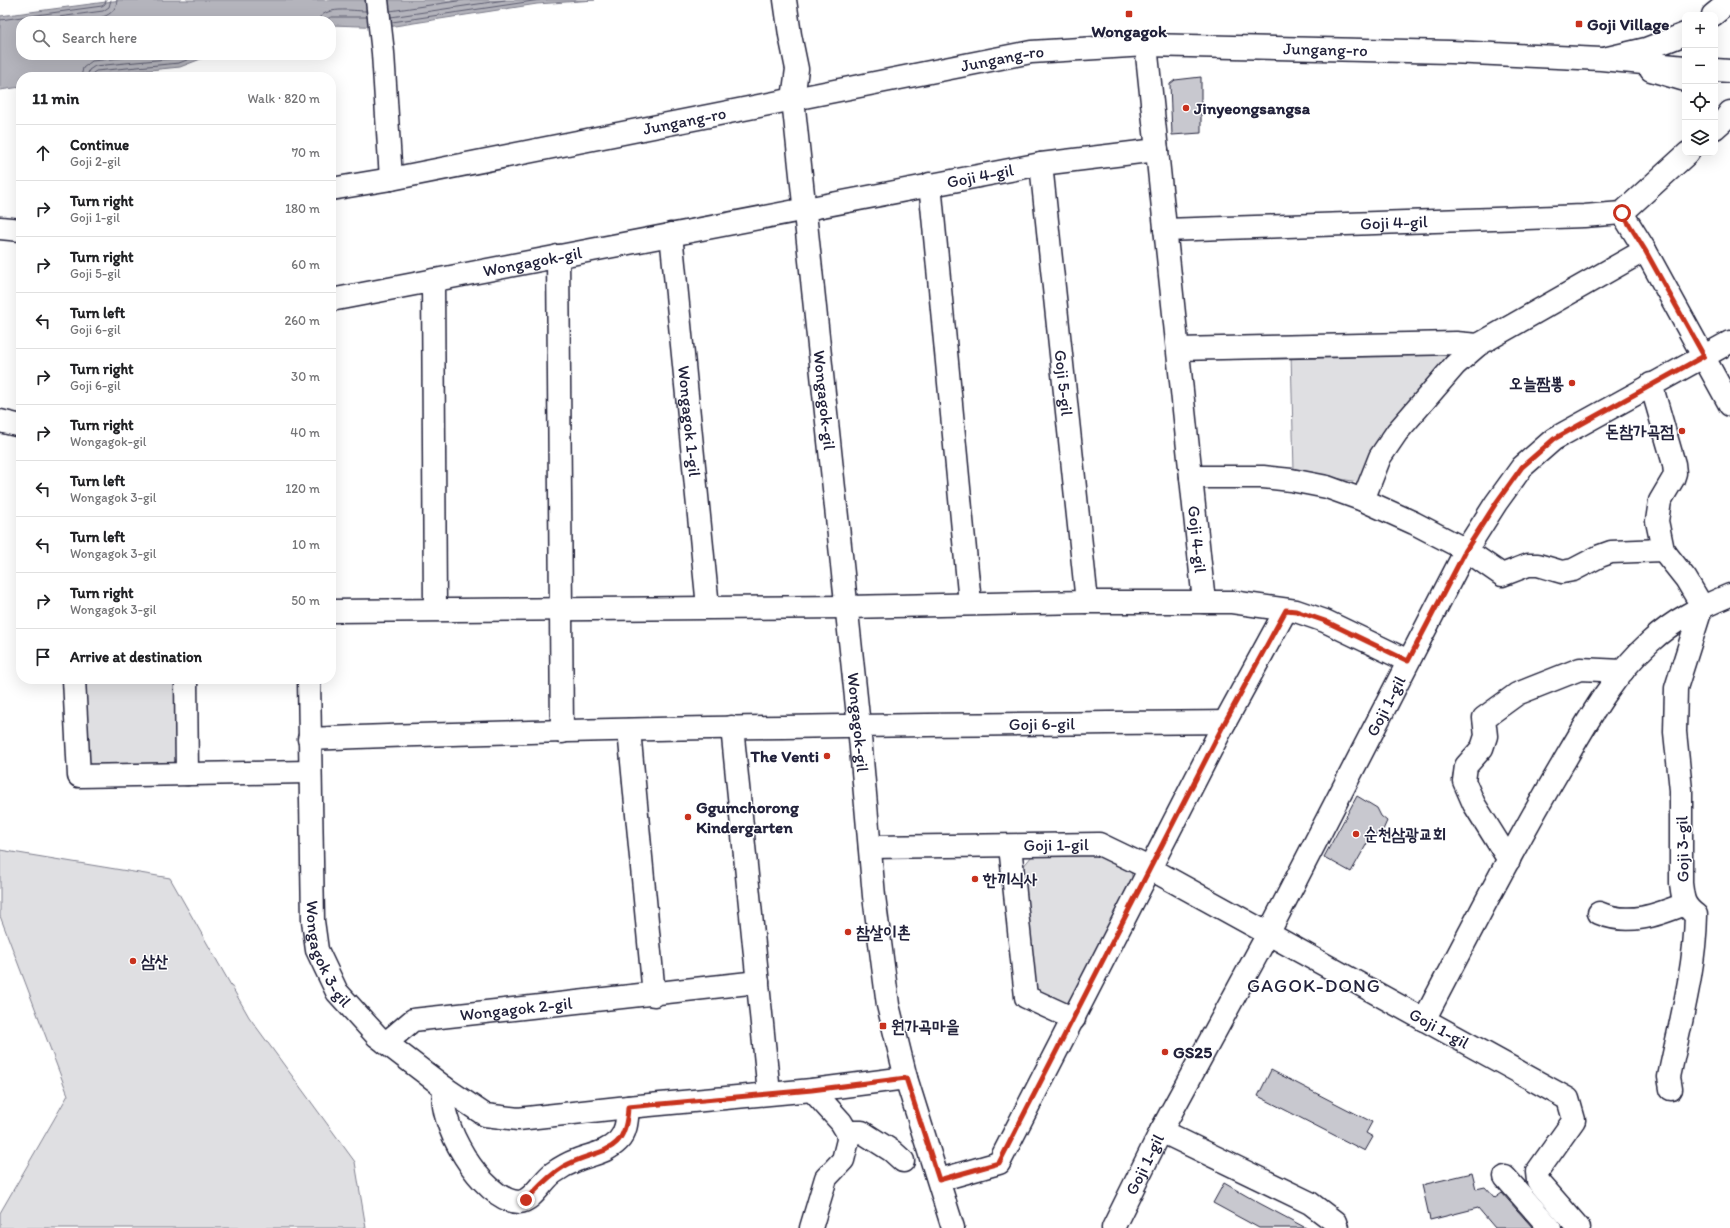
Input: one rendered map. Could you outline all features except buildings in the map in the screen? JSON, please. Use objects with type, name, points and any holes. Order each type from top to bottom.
[{"type":"street","points":[[377,0],[383,53],[391,179]]},
{"type":"street","name":"Wongagok-gil","points":[[785,0],[797,69],[793,99],[847,607],[870,847],[888,1005],[906,1078],[953,1228]]},
{"type":"street","points":[[1717,12],[1730,1]]},
{"type":"street","points":[[1601,59],[1646,49],[1682,35]]},
{"type":"street","name":"Jungang-ro","points":[[336,188],[391,179],[1031,52],[1146,45],[1451,52],[1601,59],[1682,67]]},
{"type":"street","name":"Goji 4-gil","points":[[1146,45],[1204,602]]},
{"type":"street","points":[[1601,59],[1666,73],[1682,79]]},
{"type":"street","points":[[1718,70],[1730,71]]},
{"type":"street","points":[[1718,125],[1730,112]]},
{"type":"street","name":"Goji 4-gil","points":[[804,208],[1041,164],[1157,150]]},
{"type":"street","points":[[1684,156],[1622,213],[1645,250],[1730,405]]},
{"type":"street","name":"Goji 5-gil","points":[[1041,164],[1087,602]]},
{"type":"street","points":[[930,184],[970,603]]},
{"type":"street","name":"Wongagok-gil","points":[[336,299],[804,208]]},
{"type":"street","name":"Goji 4-gil","points":[[1165,230],[1584,216],[1622,213]]},
{"type":"street","points":[[0,228],[16,230]]},
{"type":"street","name":"Wongagok 1-gil","points":[[671,234],[708,607]]},
{"type":"street","points":[[1363,500],[1380,457],[1396,432],[1455,366],[1478,345],[1645,250]]},
{"type":"street","points":[[558,256],[562,732]]},
{"type":"street","points":[[433,280],[435,609]]},
{"type":"street","name":"Goji 1-gil","points":[[1113,1228],[1161,1131],[1268,934],[1466,550],[1496,503],[1522,467],[1554,439],[1651,384],[1730,342]]},
{"type":"street","points":[[1178,349],[1456,344],[1478,345]]},
{"type":"street","points":[[1704,356],[1730,359]]},
{"type":"street","points":[[1651,384],[1674,464],[1675,473],[1674,479],[1660,501],[1657,521],[1663,550],[1686,579],[1702,606]]},
{"type":"street","points":[[0,421],[16,425]]},
{"type":"street","points":[[1191,477],[1263,477],[1291,480],[1328,487],[1363,500],[1414,523],[1466,550],[1502,575],[1528,565],[1538,565],[1562,572],[1573,570],[1611,552],[1663,550]]},
{"type":"street","points":[[1424,1020],[1536,810],[1590,718],[1623,671],[1649,642],[1678,619],[1702,606],[1730,595]]},
{"type":"street","points":[[336,611],[847,607],[970,603],[1232,602],[1296,611],[1325,621],[1408,661]]},
{"type":"street","name":"Goji 3-gil","points":[[1671,1089],[1669,1077],[1686,1000],[1696,929],[1696,915],[1686,908],[1682,883],[1681,790],[1675,732],[1676,688],[1702,606]]},
{"type":"street","points":[[939,1180],[999,1163],[1225,722],[1286,610]]},
{"type":"street","points":[[1509,860],[1474,804],[1464,780],[1466,766],[1482,748],[1486,736],[1484,718],[1517,694],[1580,669],[1623,671]]},
{"type":"street","points":[[74,684],[79,776],[310,772]]},
{"type":"street","points":[[186,684],[187,774]]},
{"type":"street","name":"Wongagok 3-gil","points":[[309,684],[313,921],[317,950],[337,992],[377,1036],[445,1088],[485,1115],[518,1119],[769,1093],[812,1090],[906,1078]]},
{"type":"street","name":"Goji 6-gil","points":[[859,726],[1225,722]]},
{"type":"street","points":[[309,739],[732,727],[859,726]]},
{"type":"street","points":[[732,727],[769,1093]]},
{"type":"street","points":[[629,730],[654,994]]},
{"type":"street","name":"Goji 1-gil","points":[[870,847],[1099,844],[1151,869],[1568,1099],[1574,1120],[1537,1172],[1538,1181],[1579,1228]]},
{"type":"street","points":[[1010,846],[1026,997],[1074,1019]]},
{"type":"street","points":[[1599,913],[1611,918],[1632,920],[1668,911],[1685,904]]},
{"type":"street","name":"Wongagok 2-gil","points":[[386,1043],[412,1020],[758,982]]},
{"type":"street","points":[[445,1088],[442,1095],[443,1106],[456,1141],[470,1167],[483,1182],[506,1198],[518,1202],[526,1200],[547,1178],[562,1167],[576,1160],[603,1152],[614,1144],[625,1132],[628,1107]]},
{"type":"street","points":[[811,1228],[826,1178],[842,1160],[848,1140],[847,1132],[841,1122],[812,1090]]},
{"type":"street","points":[[1161,1131],[1310,1203],[1335,1222],[1338,1228]]},
{"type":"street","points":[[847,1132],[862,1132],[892,1151],[903,1161]]},
{"type":"street","points":[[1505,1177],[1550,1228]]},
{"type":"shaded area","points":[[1445,353],[1451,364],[1364,483],[1294,471],[1291,354]]},
{"type":"shaded area","points":[[81,684],[177,684],[181,755],[172,765],[93,766],[84,754]]},
{"type":"shaded area","points":[[0,850],[170,878],[249,1017],[355,1162],[366,1228],[0,1228],[0,1213],[68,1095],[0,916]]},
{"type":"shaded area","points":[[1096,854],[1131,872],[1135,887],[1069,1009],[1033,989],[1022,868],[1032,856]]},
{"type":"water","points":[[121,0],[595,0],[537,4],[388,27],[336,25],[336,16],[16,16],[16,60],[198,60],[180,67],[130,72],[16,72],[16,88],[0,90],[0,16]]},
{"type":"place","name":"Wongagok","points":[[1129,14]]},
{"type":"place","name":"Goji Village","points":[[1579,24]]},
{"type":"place","name":"Jinyeongsangsa","points":[[1186,108]]},
{"type":"place","name":"오늘짬뽕","points":[[1572,383]]},
{"type":"place","name":"돈참가곡점","points":[[1682,431]]},
{"type":"place","name":"The Venti","points":[[827,756]]},
{"type":"place","name":"Ggumchorong Kindergarten","points":[[688,817]]},
{"type":"place","name":"순천삼광교회","points":[[1356,834]]},
{"type":"place","name":"한끼식사","points":[[975,879]]},
{"type":"place","name":"참살이촌","points":[[848,932]]},
{"type":"place","name":"삼산","points":[[133,961]]},
{"type":"place","name":"원가곡마을","points":[[883,1026]]},
{"type":"place","name":"GS25","points":[[1165,1052]]},
{"type":"district","name":"GAGOK-DONG","points":[[1314,985]]},
{"type":"route","points":[[526,1200],[547,1178],[562,1167],[576,1160],[609,1149],[619,1140],[625,1132],[628,1120],[628,1107],[812,1090],[906,1078],[939,1180],[999,1163],[1225,722],[1286,610],[1296,611],[1325,621],[1408,661],[1466,550],[1496,503],[1522,467],[1554,439],[1704,356],[1645,250],[1622,213]]}]
